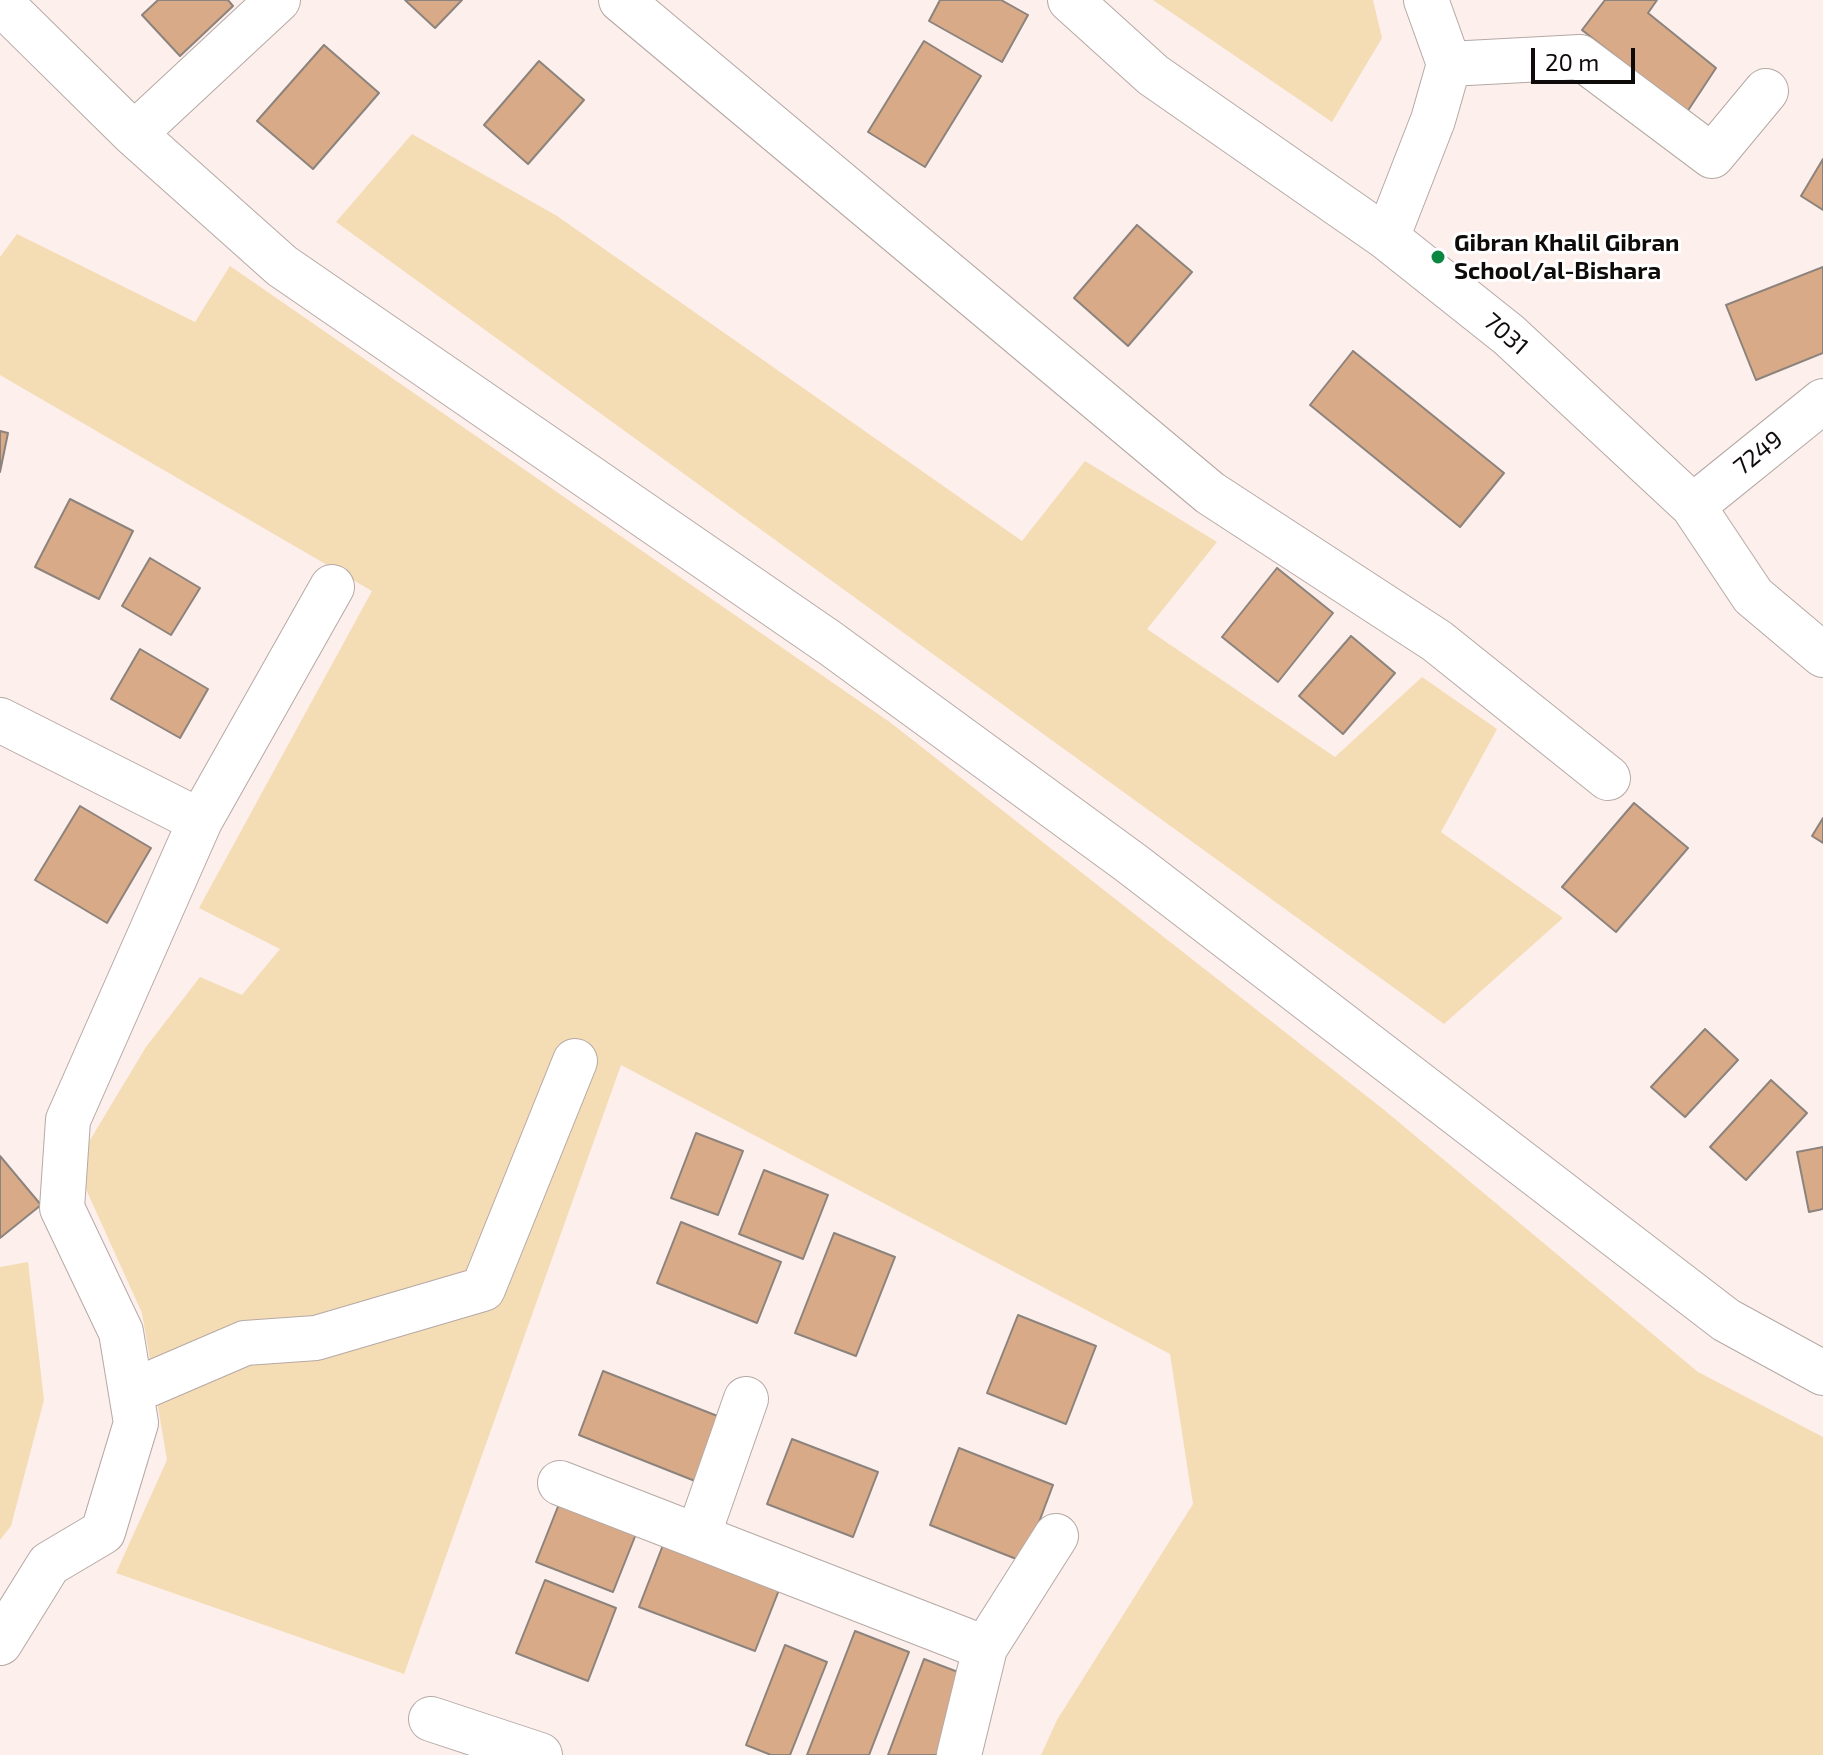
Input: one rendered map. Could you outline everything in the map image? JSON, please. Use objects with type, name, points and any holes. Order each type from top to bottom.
[{"type":"street","points":[[134,134],[278,0]]},
{"type":"street","points":[[621,0],[1210,493],[1437,641],[1608,778]]},
{"type":"street","name":"7031","points":[[1070,0],[1153,75],[1387,238],[1509,335],[1693,506],[1753,596],[1823,655]]},
{"type":"street","points":[[1387,238],[1433,120],[1449,64],[1426,0]]},
{"type":"street","points":[[0,2],[134,134],[282,266],[830,643],[1131,863],[1726,1320],[1820,1368]]},
{"type":"street","points":[[1449,64],[1580,57],[1712,156],[1766,91]]},
{"type":"street","name":"7249","points":[[1693,506],[1823,401]]},
{"type":"street","points":[[0,1643],[49,1564],[103,1532],[136,1423],[121,1332],[62,1208],[68,1120],[200,821],[332,587]]},
{"type":"street","points":[[0,720],[200,821]]},
{"type":"street","points":[[131,1392],[245,1343],[316,1338],[483,1289],[575,1061]]},
{"type":"street","points":[[698,1536],[746,1399]]},
{"type":"street","points":[[560,1483],[985,1648]]},
{"type":"street","points":[[959,1755],[985,1648],[1056,1536]]},
{"type":"street","points":[[431,1719],[540,1755]]},
{"type":"shaded area","points":[[1153,0],[1373,0],[1382,38],[1332,122]]},
{"type":"shaded area","points":[[412,134],[557,216],[1022,541],[1085,461],[1217,542],[1147,629],[1335,757],[1422,677],[1497,729],[1441,832],[1563,918],[1444,1024],[336,222]]},
{"type":"shaded area","points":[[17,234],[195,322],[230,266],[891,723],[1383,1109],[1698,1372],[1823,1437],[1823,1755],[1041,1755],[1057,1720],[1193,1504],[1170,1354],[621,1065],[404,1674],[116,1573],[167,1460],[142,1313],[75,1165],[146,1047],[200,977],[242,995],[280,949],[199,908],[372,591],[0,375],[0,257]]},
{"type":"shaded area","points":[[28,1262],[44,1400],[11,1526],[0,1540],[0,1267]]},
{"type":"building","points":[[158,0],[228,0],[233,6],[180,56],[142,15]]},
{"type":"building","points":[[405,0],[462,0],[435,28]]},
{"type":"building","points":[[940,0],[1001,0],[1028,15],[1002,62],[929,21]]},
{"type":"building","points":[[1605,0],[1657,0],[1648,13],[1716,68],[1687,112],[1582,30]]},
{"type":"building","points":[[924,41],[981,76],[925,167],[868,132]]},
{"type":"building","points":[[324,45],[379,93],[313,169],[257,121]]},
{"type":"building","points":[[539,61],[584,100],[528,164],[484,125]]},
{"type":"building","points":[[1823,159],[1823,210],[1801,196]]},
{"type":"building","points":[[1137,225],[1192,272],[1128,346],[1074,298]]},
{"type":"building","points":[[1823,267],[1823,353],[1756,380],[1726,305]]},
{"type":"building","points":[[1353,351],[1504,473],[1460,527],[1310,405]]},
{"type":"building","points":[[0,431],[8,433],[0,472]]},
{"type":"building","points":[[70,499],[133,531],[99,599],[35,567]]},
{"type":"building","points":[[150,558],[200,588],[171,635],[122,606]]},
{"type":"building","points":[[1277,568],[1333,613],[1278,682],[1222,637]]},
{"type":"building","points":[[1351,636],[1395,673],[1343,734],[1299,696]]},
{"type":"building","points":[[140,649],[208,689],[180,738],[111,699]]},
{"type":"building","points":[[1634,803],[1688,848],[1616,932],[1562,887]]},
{"type":"building","points":[[80,806],[151,848],[107,923],[35,880]]},
{"type":"building","points":[[1823,818],[1823,843],[1812,836]]},
{"type":"building","points":[[1705,1029],[1738,1060],[1685,1117],[1651,1087]]},
{"type":"building","points":[[1771,1080],[1807,1113],[1746,1180],[1710,1147]]},
{"type":"building","points":[[696,1133],[743,1151],[718,1215],[671,1198]]},
{"type":"building","points":[[1823,1147],[1823,1209],[1809,1212],[1797,1152]]},
{"type":"building","points":[[0,1156],[41,1205],[0,1238]]},
{"type":"building","points":[[764,1170],[828,1195],[803,1259],[739,1234]]},
{"type":"building","points":[[681,1222],[781,1262],[757,1323],[657,1283]]},
{"type":"building","points":[[834,1233],[895,1257],[856,1356],[795,1333]]},
{"type":"building","points":[[1018,1315],[1096,1346],[1066,1424],[987,1393]]},
{"type":"building","points":[[603,1371],[720,1417],[695,1481],[579,1435]]},
{"type":"building","points":[[792,1439],[878,1472],[853,1537],[767,1504]]},
{"type":"building","points":[[959,1448],[1053,1485],[1024,1562],[930,1525]]},
{"type":"building","points":[[559,1504],[636,1534],[613,1592],[536,1562]]},
{"type":"building","points":[[663,1545],[779,1590],[755,1651],[639,1607]]},
{"type":"building","points":[[545,1580],[616,1608],[588,1681],[516,1653]]},
{"type":"building","points":[[855,1631],[909,1652],[869,1755],[807,1755]]},
{"type":"building","points":[[785,1645],[827,1662],[790,1755],[771,1755],[746,1745]]},
{"type":"building","points":[[924,1659],[971,1677],[941,1755],[888,1755]]},
{"type":"place","name":"Gibran Khalil Gibran School/al-Bishara","points":[[1438,257]]}]
